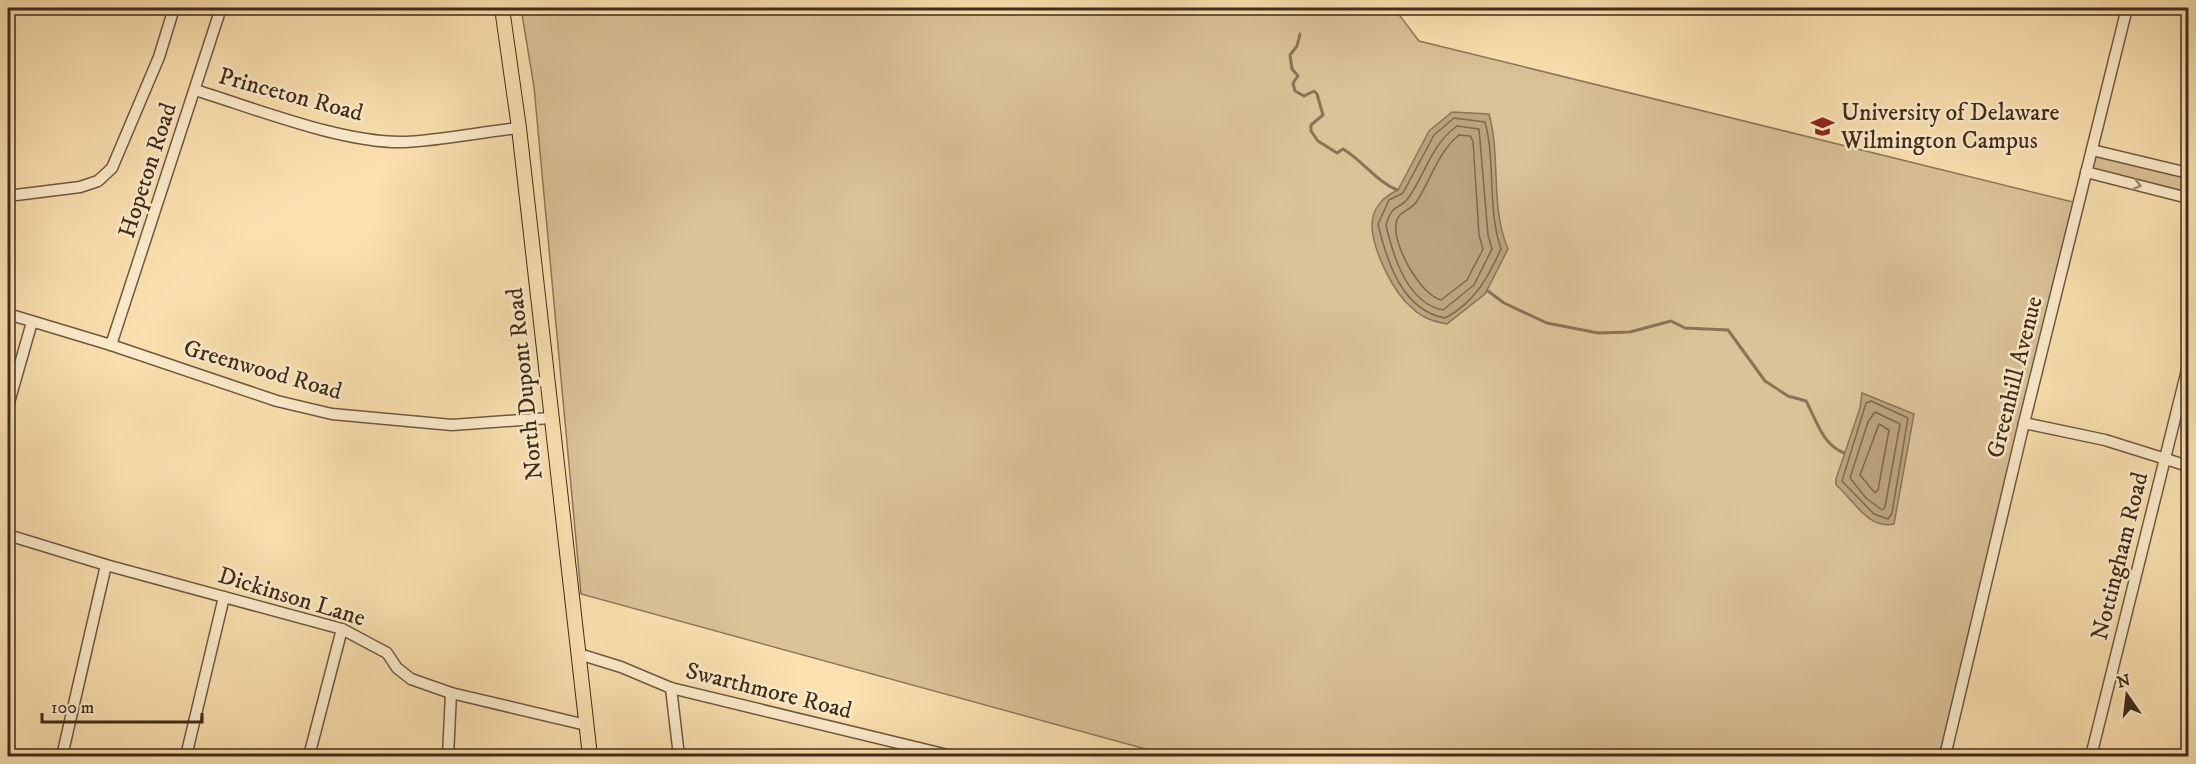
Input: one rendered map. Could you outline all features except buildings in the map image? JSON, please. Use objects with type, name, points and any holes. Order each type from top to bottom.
[{"type":"main road","name":"North Dupont Road","points":[[502,8],[519,128],[590,756]]},
{"type":"street","name":"Hopeton Road","points":[[8,196],[80,187],[98,181],[112,168],[159,57],[174,8]]},
{"type":"street","name":"Hopeton Road","points":[[111,345],[221,8]]},
{"type":"street","name":"Greenhill Avenue","points":[[1945,756],[2024,423],[2127,8]]},
{"type":"street","name":"Princeton Road","points":[[195,90],[326,130],[403,142],[519,128]]},
{"type":"street","points":[[2092,150],[2188,173]]},
{"type":"street","points":[[2086,172],[2188,198]]},
{"type":"street","name":"Greenwood Road","points":[[8,314],[111,345],[278,401],[332,414],[452,425],[550,418]]},
{"type":"street","points":[[8,406],[32,322]]},
{"type":"street","name":"Nottingham Road","points":[[2091,756],[2188,366]]},
{"type":"street","points":[[2024,423],[2105,440],[2188,466]]},
{"type":"street","name":"Dickinson Lane","points":[[8,535],[106,565],[342,629],[387,653],[397,668],[411,679],[451,693],[586,725]]},
{"type":"street","points":[[62,756],[106,565]]},
{"type":"street","points":[[186,756],[224,597]]},
{"type":"street","points":[[309,756],[342,629]]},
{"type":"street","name":"Swarthmore Road","points":[[579,654],[621,667],[671,688],[952,756]]},
{"type":"street","points":[[671,688],[679,756]]},
{"type":"street","points":[[448,756],[451,693]]},
{"type":"shaded area","points":[[521,8],[1394,8],[1419,41],[2081,204],[1939,756],[1171,756],[581,594],[534,87]]},
{"type":"shaded area","points":[[2092,150],[2188,173],[2188,198],[2086,172]]},
{"type":"water","points":[[1452,112],[1489,114],[1493,131],[1499,216],[1508,249],[1485,294],[1447,324],[1419,314],[1397,291],[1380,258],[1372,225],[1377,208],[1384,199],[1398,190],[1429,131]]},
{"type":"water","points":[[1862,393],[1914,414],[1894,524],[1885,525],[1869,518],[1836,485],[1860,408]]},
{"type":"waterway","points":[[1300,34],[1297,46],[1290,55],[1292,69],[1298,76],[1293,83],[1295,91],[1304,96],[1314,91],[1323,115],[1311,125],[1311,131],[1318,141],[1337,153],[1343,149],[1397,190]]},
{"type":"waterway","points":[[1488,291],[1504,303],[1547,323],[1598,333],[1630,332],[1671,321],[1685,328],[1728,330],[1765,381],[1788,396],[1806,401],[1825,438],[1844,453]]},
{"type":"place","name":"University of Delaware Wilmington Campus","points":[[1823,126]]}]
